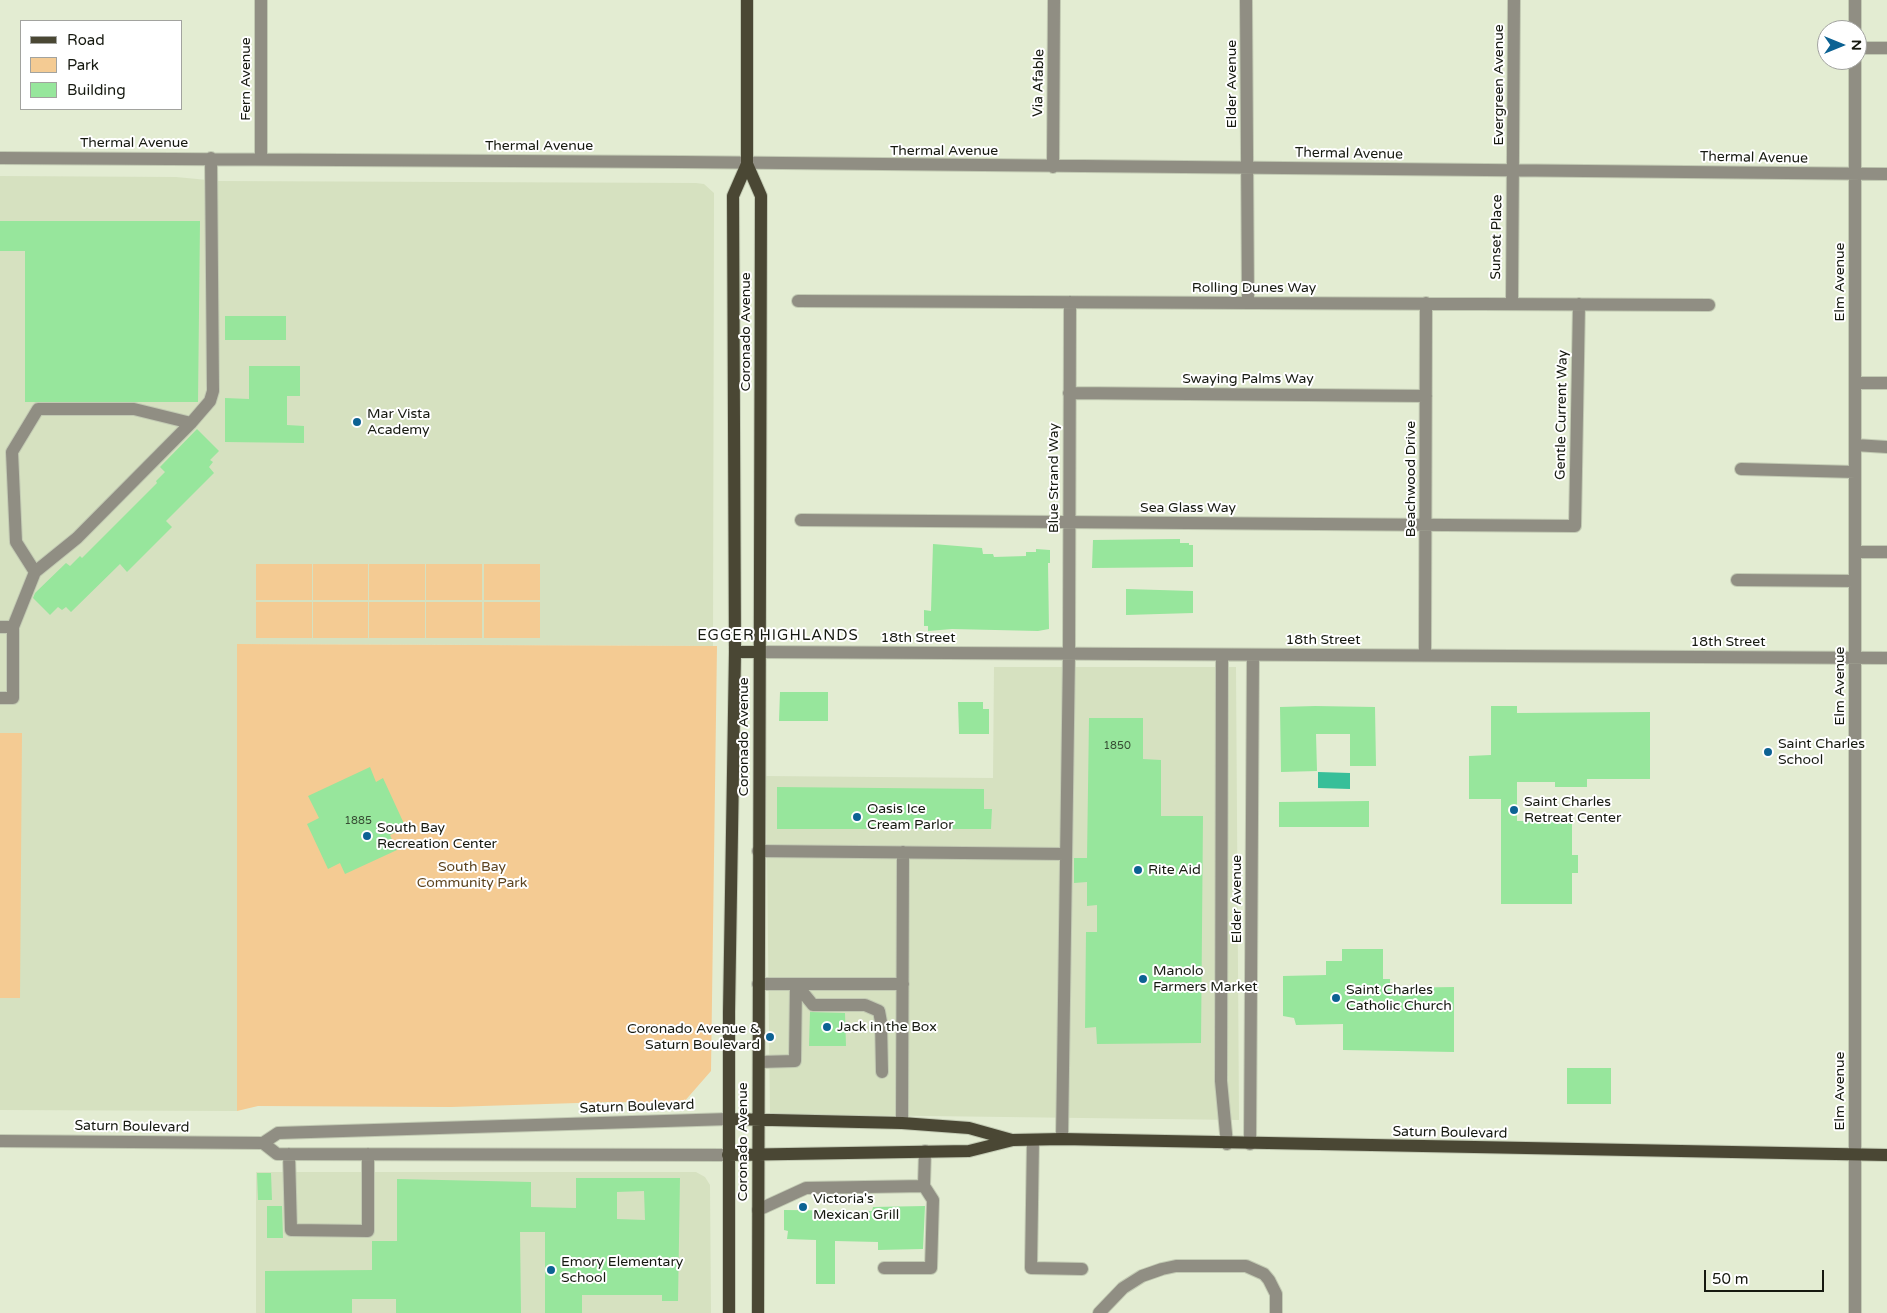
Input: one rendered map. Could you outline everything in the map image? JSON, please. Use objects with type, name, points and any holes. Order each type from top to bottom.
[{"type":"main road","name":"Coronado Avenue","points":[[728,1313],[728,1119],[735,652],[733,196],[747,164],[747,0]]},
{"type":"main road","name":"Coronado Avenue","points":[[747,164],[761,196],[758,1313]]},
{"type":"main road","points":[[735,652],[760,652]]},
{"type":"main road","name":"Saturn Boulevard","points":[[728,1119],[902,1123],[969,1128],[1013,1140]]},
{"type":"main road","name":"Saturn Boulevard","points":[[728,1155],[969,1150],[1013,1140],[1062,1140],[1887,1155]]},
{"type":"street","name":"Fern Avenue","points":[[262,0],[262,159]]},
{"type":"street","name":"Via Afable","points":[[1053,167],[1054,0]]},
{"type":"street","name":"Elder Avenue","points":[[1246,0],[1248,302]]},
{"type":"street","name":"Evergreen Avenue","points":[[1514,0],[1514,170]]},
{"type":"street","points":[[1855,0],[1855,20]]},
{"type":"street","points":[[1867,48],[1887,48]]},
{"type":"street","name":"Elm Avenue","points":[[1854,1313],[1855,70]]},
{"type":"street","name":"Thermal Avenue","points":[[0,158],[211,158],[1887,174]]},
{"type":"street","points":[[0,698],[13,698],[6,627],[35,572],[76,538],[191,423],[210,401],[213,391],[211,158]]},
{"type":"street","name":"Sunset Place","points":[[1512,304],[1514,170]]},
{"type":"street","name":"Rolling Dunes Way","points":[[798,301],[1709,305]]},
{"type":"street","name":"Blue Strand Way","points":[[1062,1140],[1070,302]]},
{"type":"street","name":"Beachwood Drive","points":[[1425,655],[1426,303]]},
{"type":"street","name":"Gentle Current Way","points":[[1575,526],[1579,304]]},
{"type":"street","points":[[1855,383],[1887,382]]},
{"type":"street","name":"Swaying Palms Way","points":[[1069,393],[1426,396]]},
{"type":"street","points":[[35,572],[16,542],[12,452],[38,409],[134,409],[191,423]]},
{"type":"street","points":[[1855,446],[1887,447]]},
{"type":"street","points":[[1741,469],[1855,472]]},
{"type":"street","name":"Sea Glass Way","points":[[801,520],[1575,526]]},
{"type":"street","points":[[1855,552],[1887,552]]},
{"type":"street","points":[[1737,580],[1855,581]]},
{"type":"street","name":"18th Street","points":[[760,652],[1887,658]]},
{"type":"street","points":[[1222,654],[1221,1081],[1226,1144]]},
{"type":"street","name":"Elder Avenue","points":[[1250,1144],[1254,654]]},
{"type":"street","points":[[758,851],[1066,854]]},
{"type":"street","points":[[902,1123],[903,852]]},
{"type":"street","points":[[758,984],[903,984]]},
{"type":"street","points":[[759,1062],[795,1061],[796,984]]},
{"type":"street","points":[[796,984],[813,1004],[865,1005],[879,1011],[882,1022],[882,1072]]},
{"type":"street","name":"Saturn Boulevard","points":[[0,1140],[263,1143],[278,1133],[728,1119]]},
{"type":"street","points":[[1032,1140],[1031,1268],[1082,1268]]},
{"type":"street","name":"Saturn Boulevard","points":[[263,1143],[278,1154],[728,1155]]},
{"type":"street","points":[[884,1268],[931,1268],[933,1200],[924,1186],[925,1151]]},
{"type":"street","points":[[289,1154],[291,1230],[368,1231],[368,1154]]},
{"type":"street","points":[[758,1210],[806,1188],[924,1186]]},
{"type":"street","points":[[1100,1313],[1123,1288],[1142,1276],[1162,1269],[1176,1266],[1246,1266],[1255,1268],[1269,1280],[1276,1294],[1276,1313]]},
{"type":"shaded area","name":"Mar Vista Academy","points":[[0,176],[176,177],[218,181],[696,183],[704,184],[714,193],[713,646],[238,644],[237,1111],[0,1110]]},
{"type":"shaded area","points":[[994,667],[1236,667],[1239,1120],[770,1114],[766,776],[993,778]]},
{"type":"shaded area","points":[[1318,772],[1350,773],[1350,789],[1318,788]]},
{"type":"shaded area","name":"Emory Elementary School","points":[[256,1172],[696,1172],[705,1177],[710,1185],[711,1313],[256,1313]]},
{"type":"green space","points":[[256,564],[312,564],[312,600],[256,600]]},
{"type":"green space","points":[[313,564],[368,564],[368,600],[313,600]]},
{"type":"green space","points":[[369,564],[425,564],[425,600],[369,600]]},
{"type":"green space","points":[[426,564],[482,564],[482,600],[426,600]]},
{"type":"green space","points":[[484,564],[540,564],[540,600],[484,600]]},
{"type":"green space","points":[[256,602],[312,602],[312,638],[256,638]]},
{"type":"green space","points":[[313,602],[368,602],[368,638],[313,638]]},
{"type":"green space","points":[[369,602],[425,602],[425,638],[369,638]]},
{"type":"green space","points":[[426,602],[482,602],[482,638],[426,638]]},
{"type":"green space","points":[[484,602],[540,602],[540,638],[484,638]]},
{"type":"green space","name":"South Bay Community Park","points":[[237,644],[717,646],[711,1071],[683,1103],[609,1102],[451,1107],[258,1106],[237,1111]]},
{"type":"green space","points":[[0,733],[22,733],[20,998],[0,998]]},
{"type":"building","points":[[0,221],[200,221],[198,402],[25,402],[25,251],[0,251]]},
{"type":"building","points":[[225,316],[286,316],[286,340],[225,340]]},
{"type":"building","points":[[249,366],[300,366],[300,396],[287,396],[287,425],[304,426],[304,443],[225,442],[225,398],[249,399]]},
{"type":"building","points":[[197,429],[219,451],[210,460],[213,462],[209,467],[214,473],[166,521],[172,527],[127,572],[120,564],[71,612],[66,607],[62,610],[58,607],[50,615],[33,598],[35,593],[66,563],[70,566],[80,556],[82,558],[157,483],[156,481],[165,472],[160,467]]},
{"type":"building","points":[[1180,539],[1180,543],[1193,545],[1193,567],[1092,568],[1093,540]]},
{"type":"building","points":[[933,544],[982,548],[983,554],[993,554],[994,557],[1026,556],[1026,552],[1036,552],[1036,549],[1050,550],[1050,563],[1048,563],[1049,629],[1038,631],[952,629],[928,631],[928,626],[924,626],[924,610],[931,611]]},
{"type":"building","points":[[1126,589],[1193,591],[1193,613],[1126,615]]},
{"type":"building","points":[[780,692],[828,692],[828,721],[779,721]]},
{"type":"building","points":[[958,702],[983,702],[983,709],[989,709],[989,734],[959,734]]},
{"type":"building","points":[[1491,706],[1517,706],[1517,713],[1650,712],[1650,779],[1587,779],[1587,787],[1555,787],[1555,782],[1517,782],[1517,821],[1572,821],[1572,855],[1578,855],[1578,873],[1572,873],[1572,904],[1501,904],[1501,799],[1469,799],[1469,756],[1491,755]]},
{"type":"building","points":[[1280,707],[1375,707],[1376,766],[1350,766],[1350,734],[1316,734],[1317,771],[1281,772]]},
{"type":"building","points":[[1089,718],[1143,718],[1143,759],[1161,760],[1161,816],[1203,816],[1201,1043],[1097,1044],[1096,1027],[1085,1028],[1086,932],[1097,932],[1097,905],[1087,906],[1087,882],[1074,883],[1074,858],[1087,858]]},
{"type":"building","points":[[370,767],[376,782],[383,778],[406,828],[390,835],[397,850],[345,874],[340,863],[328,869],[307,824],[319,818],[308,796]]},
{"type":"building","points":[[777,787],[984,789],[984,809],[992,809],[991,829],[777,829]]},
{"type":"building","points":[[1369,801],[1369,827],[1279,827],[1279,802]]},
{"type":"building","name":"Saint Charles Catholic Church","points":[[1342,949],[1383,949],[1383,979],[1390,979],[1390,988],[1454,987],[1454,1052],[1343,1050],[1343,1024],[1296,1025],[1294,1018],[1283,1016],[1283,976],[1326,975],[1326,961],[1342,961]]},
{"type":"building","name":"Jack in the Box","points":[[810,1012],[845,1013],[846,1046],[809,1046]]},
{"type":"building","points":[[1567,1068],[1611,1068],[1611,1104],[1567,1104]]},
{"type":"building","points":[[257,1173],[271,1173],[272,1200],[258,1200]]},
{"type":"building","name":"Emory Elementary School","points":[[576,1178],[680,1178],[678,1301],[662,1301],[662,1295],[582,1295],[582,1313],[545,1313],[545,1232],[520,1232],[521,1313],[396,1313],[396,1299],[352,1299],[352,1313],[265,1313],[265,1271],[372,1270],[372,1241],[397,1241],[397,1179],[531,1182],[531,1207],[576,1208]],"holes":[[[644,1191],[645,1220],[617,1219],[617,1192]]]},
{"type":"building","points":[[267,1206],[282,1206],[283,1238],[267,1238]]},
{"type":"building","points":[[925,1206],[923,1249],[878,1250],[878,1242],[835,1241],[835,1284],[816,1284],[816,1240],[787,1239],[788,1231],[784,1230],[784,1210],[872,1211],[873,1207]]},
{"type":"place","name":"Mar Vista Academy","points":[[357,422]]},
{"type":"place","name":"Saint Charles School","points":[[1768,752]]},
{"type":"place","name":"Saint Charles Retreat Center","points":[[1514,810]]},
{"type":"place","name":"Oasis Ice Cream Parlor","points":[[857,817]]},
{"type":"place","name":"South Bay Recreation Center","points":[[367,836]]},
{"type":"place","name":"Rite Aid","points":[[1138,870]]},
{"type":"place","name":"Manolo Farmers Market","points":[[1143,979]]},
{"type":"place","name":"Saint Charles Catholic Church","points":[[1336,998]]},
{"type":"place","name":"Jack in the Box","points":[[827,1027]]},
{"type":"place","name":"Coronado Avenue & Saturn Boulevard","points":[[770,1037]]},
{"type":"place","name":"Victoria's Mexican Grill","points":[[803,1207]]},
{"type":"place","name":"Emory Elementary School","points":[[551,1270]]},
{"type":"district","name":"EGGER HIGHLANDS","points":[[778,636]]}]
